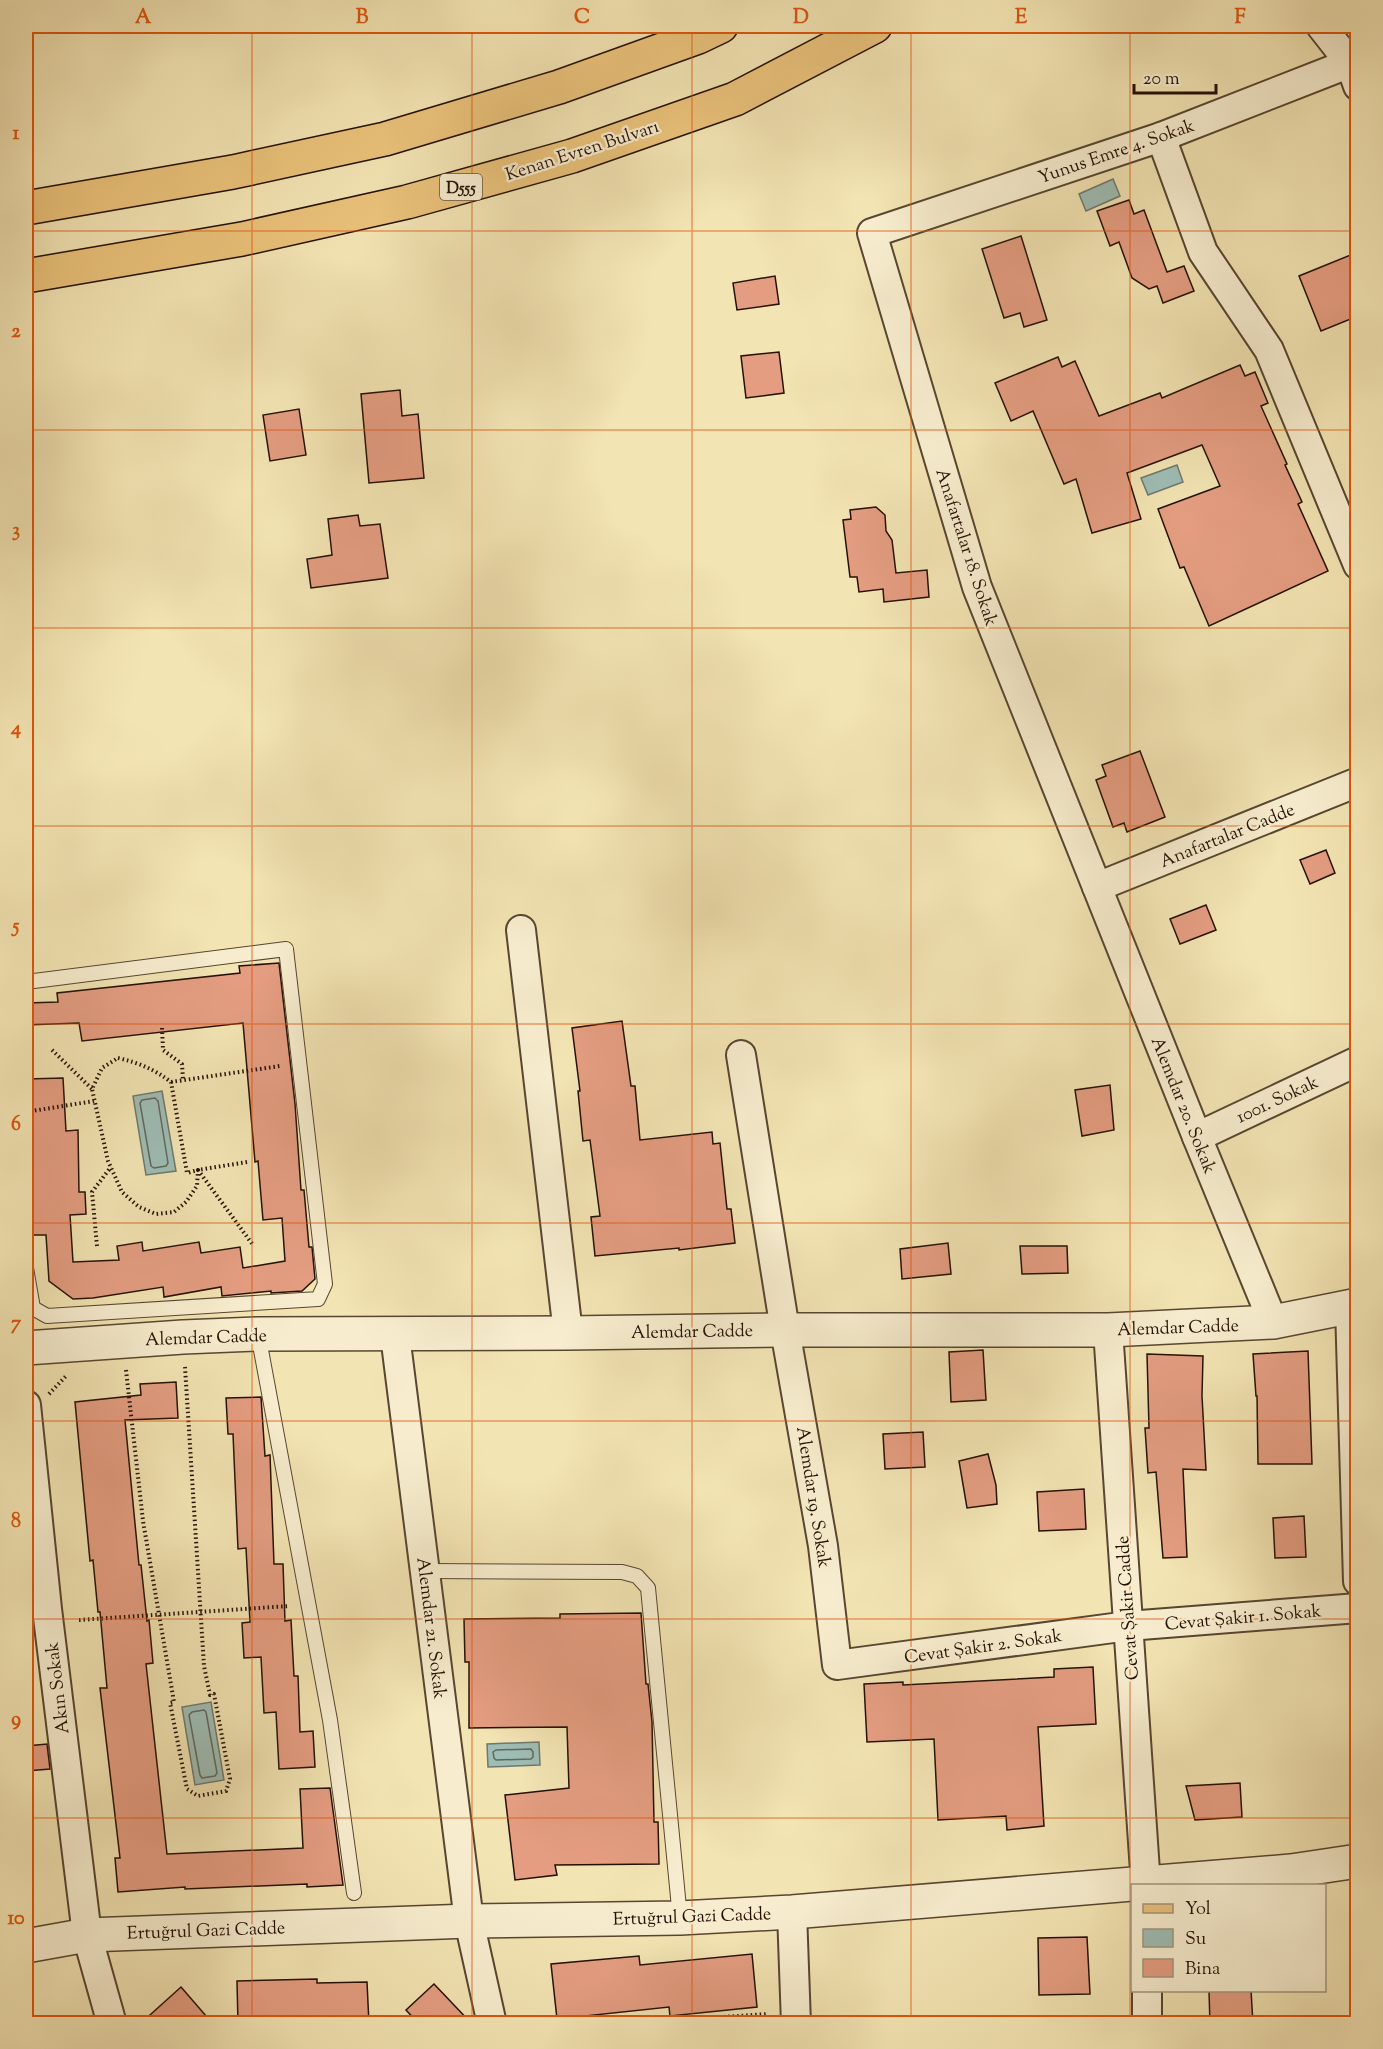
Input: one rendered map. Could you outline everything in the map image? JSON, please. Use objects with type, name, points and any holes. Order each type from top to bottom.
[{"type":"main road","points":[[26,208],[233,172],[385,139],[559,87],[721,26]]},
{"type":"main road","name":"Kenan Evren Bulvarı","points":[[26,276],[252,237],[406,202],[572,156],[735,99],[875,26]]},
{"type":"street","points":[[1321,26],[1355,70]]},
{"type":"street","name":"Yunus Emre 4. Sokak","points":[[872,233],[1355,70]]},
{"type":"street","points":[[1161,137],[1203,252],[1269,350],[1358,565]]},
{"type":"street","name":"Anafartalar 18. Sokak","points":[[872,233],[977,587],[1097,887]]},
{"type":"street","name":"Anafartalar Cadde","points":[[1097,887],[1358,782]]},
{"type":"street","name":"Alemdar 20. Sokak","points":[[1097,887],[1273,1323]]},
{"type":"street","points":[[521,930],[568,1334]]},
{"type":"street","name":"Alemdar 19. Sokak","points":[[741,1055],[785,1330],[823,1546],[837,1665]]},
{"type":"street","name":"1001. Sokak","points":[[1197,1137],[1358,1061]]},
{"type":"street","points":[[1354,1306],[1358,1581]]},
{"type":"street","name":"Alemdar Cadde","points":[[26,1348],[258,1334],[1108,1330],[1273,1323],[1354,1306]]},
{"type":"street","name":"Cevat Şakir Cadde","points":[[1108,1330],[1146,1884]]},
{"type":"street","name":"Alemdar 21. Sokak","points":[[395,1335],[469,1922],[492,2024]]},
{"type":"street","name":"Akın Sokak","points":[[38,1405],[47,1609],[87,1935],[112,2024]]},
{"type":"street","name":"Cevat Şakir 1. Sokak","points":[[1128,1626],[1358,1608]]},
{"type":"street","name":"Cevat Şakir 2. Sokak","points":[[837,1665],[1128,1626]]},
{"type":"street","name":"Ertuğrul Gazi Cadde","points":[[1146,1884],[1291,1871],[1358,1862]]},
{"type":"street","name":"Ertuğrul Gazi Cadde","points":[[26,1946],[87,1935],[469,1922],[680,1918],[792,1912],[1131,1885]]},
{"type":"street","points":[[792,1912],[796,2018]]},
{"type":"street","points":[[1147,1992],[1147,2024]]},
{"type":"lane","points":[[26,982],[286,949],[325,1284],[318,1299],[47,1316],[33,1308],[26,1268]]},
{"type":"lane","points":[[258,1334],[330,1720],[354,1893]]},
{"type":"lane","points":[[425,1571],[622,1572],[637,1576],[648,1588],[680,1918]]},
{"type":"path","points":[[162,1028],[164,1050],[182,1064],[183,1080]]},
{"type":"path","points":[[52,1050],[92,1089]]},
{"type":"path","points":[[198,1170],[196,1186],[186,1202],[174,1212],[156,1214],[138,1207],[122,1192],[108,1161],[92,1089],[102,1068],[118,1058],[138,1062],[156,1070],[171,1082],[187,1173],[198,1170],[247,1162]]},
{"type":"path","points":[[171,1082],[299,1063]]},
{"type":"path","points":[[26,1112],[94,1101]]},
{"type":"path","points":[[97,1246],[92,1192],[111,1167]]},
{"type":"path","points":[[198,1170],[253,1245]]},
{"type":"path","points":[[122,1341],[143,1521],[174,1702],[170,1703],[187,1790],[198,1796],[226,1791],[230,1779],[214,1694],[210,1695],[204,1666],[183,1337]]},
{"type":"path","points":[[38,1405],[71,1371]]},
{"type":"path","points":[[79,1620],[308,1604]]},
{"type":"path","points":[[77,1609],[80,1629]]},
{"type":"path","points":[[616,2024],[796,2018]]},
{"type":"water","points":[[1113,179],[1120,196],[1086,211],[1079,194]]},
{"type":"water","points":[[1177,465],[1183,482],[1148,495],[1141,478]]},
{"type":"water","points":[[162,1091],[176,1171],[146,1175],[133,1096]]},
{"type":"water","points":[[211,1702],[224,1780],[195,1785],[182,1707]]},
{"type":"water","points":[[539,1742],[540,1765],[488,1767],[487,1744]]},
{"type":"building","points":[[1129,200],[1134,214],[1144,210],[1167,272],[1184,266],[1194,291],[1163,303],[1157,286],[1149,289],[1132,278],[1119,242],[1110,246],[1097,211]]},
{"type":"building","points":[[1021,236],[1047,320],[1024,327],[1020,313],[1004,318],[982,249]]},
{"type":"building","points":[[1358,252],[1358,316],[1321,331],[1299,276]]},
{"type":"building","points":[[775,276],[779,304],[737,310],[733,283]]},
{"type":"building","points":[[779,352],[784,393],[746,398],[741,356]]},
{"type":"building","points":[[1058,357],[1062,367],[1075,361],[1099,416],[1160,393],[1162,398],[1240,365],[1245,376],[1255,372],[1268,403],[1261,406],[1302,502],[1298,504],[1328,571],[1209,626],[1184,567],[1180,568],[1158,509],[1220,486],[1202,445],[1127,473],[1141,519],[1092,533],[1076,479],[1064,484],[1033,411],[1011,421],[995,383]]},
{"type":"building","points":[[400,390],[402,416],[418,414],[424,478],[369,483],[361,394]]},
{"type":"building","points":[[299,409],[306,455],[270,461],[263,415]]},
{"type":"building","points":[[876,507],[885,515],[886,531],[892,540],[896,573],[927,570],[929,597],[884,602],[883,589],[859,592],[857,577],[850,577],[843,520],[851,519],[850,510]]},
{"type":"building","points":[[358,515],[360,526],[380,524],[388,578],[311,588],[307,559],[332,555],[328,519]]},
{"type":"building","points":[[1140,751],[1165,817],[1127,832],[1124,823],[1113,827],[1096,780],[1106,776],[1102,765]]},
{"type":"building","points":[[1326,850],[1335,873],[1310,884],[1300,860]]},
{"type":"building","points":[[1206,905],[1216,930],[1180,944],[1170,919]]},
{"type":"building","points":[[279,963],[295,1104],[301,1190],[304,1190],[309,1247],[312,1247],[315,1279],[302,1291],[271,1293],[271,1291],[222,1296],[221,1287],[164,1297],[163,1287],[73,1299],[49,1281],[46,1235],[28,1235],[26,1079],[63,1078],[66,1131],[78,1130],[79,1192],[85,1192],[86,1214],[70,1215],[73,1262],[119,1260],[117,1246],[142,1242],[143,1251],[199,1242],[201,1253],[240,1247],[243,1268],[285,1261],[282,1218],[263,1220],[258,1161],[255,1162],[243,1023],[82,1041],[79,1023],[26,1025],[26,1003],[58,1002],[57,993],[240,973],[239,966]]},
{"type":"building","points":[[622,1021],[631,1086],[635,1086],[640,1140],[712,1132],[713,1144],[720,1143],[727,1209],[731,1209],[735,1243],[595,1256],[591,1217],[600,1216],[590,1140],[583,1141],[578,1091],[580,1091],[572,1028]]},
{"type":"building","points":[[1110,1085],[1114,1130],[1082,1136],[1075,1090]]},
{"type":"building","points":[[948,1243],[951,1274],[902,1279],[900,1249]]},
{"type":"building","points":[[1020,1246],[1067,1246],[1068,1273],[1022,1274]]},
{"type":"building","points":[[983,1350],[986,1400],[951,1402],[949,1352]]},
{"type":"building","points":[[1308,1351],[1312,1464],[1258,1464],[1257,1396],[1253,1354]]},
{"type":"building","points":[[1147,1354],[1203,1356],[1202,1396],[1206,1470],[1183,1469],[1187,1557],[1163,1558],[1156,1472],[1148,1473],[1145,1428],[1149,1428]]},
{"type":"building","points":[[176,1382],[178,1418],[125,1420],[139,1565],[141,1565],[147,1621],[149,1620],[153,1663],[146,1664],[167,1854],[303,1848],[300,1789],[330,1788],[343,1885],[307,1887],[307,1884],[185,1889],[185,1887],[118,1892],[115,1858],[120,1858],[100,1688],[107,1688],[93,1560],[90,1561],[75,1402],[141,1395],[140,1384]]},
{"type":"building","points":[[261,1397],[265,1456],[270,1455],[274,1564],[283,1564],[285,1621],[291,1620],[294,1676],[298,1676],[300,1732],[313,1731],[315,1767],[279,1769],[276,1712],[264,1713],[261,1657],[244,1658],[242,1623],[250,1622],[246,1548],[238,1549],[233,1434],[228,1434],[226,1398]]},
{"type":"building","points":[[923,1432],[925,1467],[885,1469],[883,1434]]},
{"type":"building","points":[[988,1454],[996,1485],[997,1504],[967,1508],[959,1461]]},
{"type":"building","points":[[1084,1489],[1086,1529],[1039,1531],[1037,1492]]},
{"type":"building","points":[[1304,1516],[1306,1557],[1275,1558],[1273,1518]]},
{"type":"building","points":[[641,1613],[646,1684],[648,1684],[652,1722],[654,1822],[658,1822],[659,1864],[555,1865],[557,1875],[515,1880],[505,1795],[569,1788],[567,1727],[469,1728],[469,1662],[465,1662],[464,1619],[560,1618],[560,1614]]},
{"type":"building","points":[[1093,1667],[1096,1724],[1038,1727],[1044,1826],[1007,1830],[1006,1816],[938,1820],[934,1739],[867,1742],[864,1684],[903,1682],[903,1685],[1054,1677],[1054,1669]]},
{"type":"building","points":[[47,1744],[50,1769],[26,1771],[26,1746]]},
{"type":"building","points":[[1240,1783],[1242,1817],[1195,1820],[1186,1786]]},
{"type":"building","points":[[1087,1937],[1090,1994],[1039,1995],[1038,1938]]},
{"type":"building","points":[[752,1954],[757,2007],[670,2016],[669,2007],[557,2019],[551,1964],[639,1956],[640,1965]]},
{"type":"building","points":[[317,1979],[317,1983],[367,1982],[369,2024],[238,2024],[237,1981]]},
{"type":"building","points":[[434,1984],[472,2024],[419,2024],[406,2010]]},
{"type":"building","points":[[181,1987],[213,2024],[140,2024]]},
{"type":"building","points":[[1209,1992],[1251,1992],[1253,2024],[1210,2024]]}]
